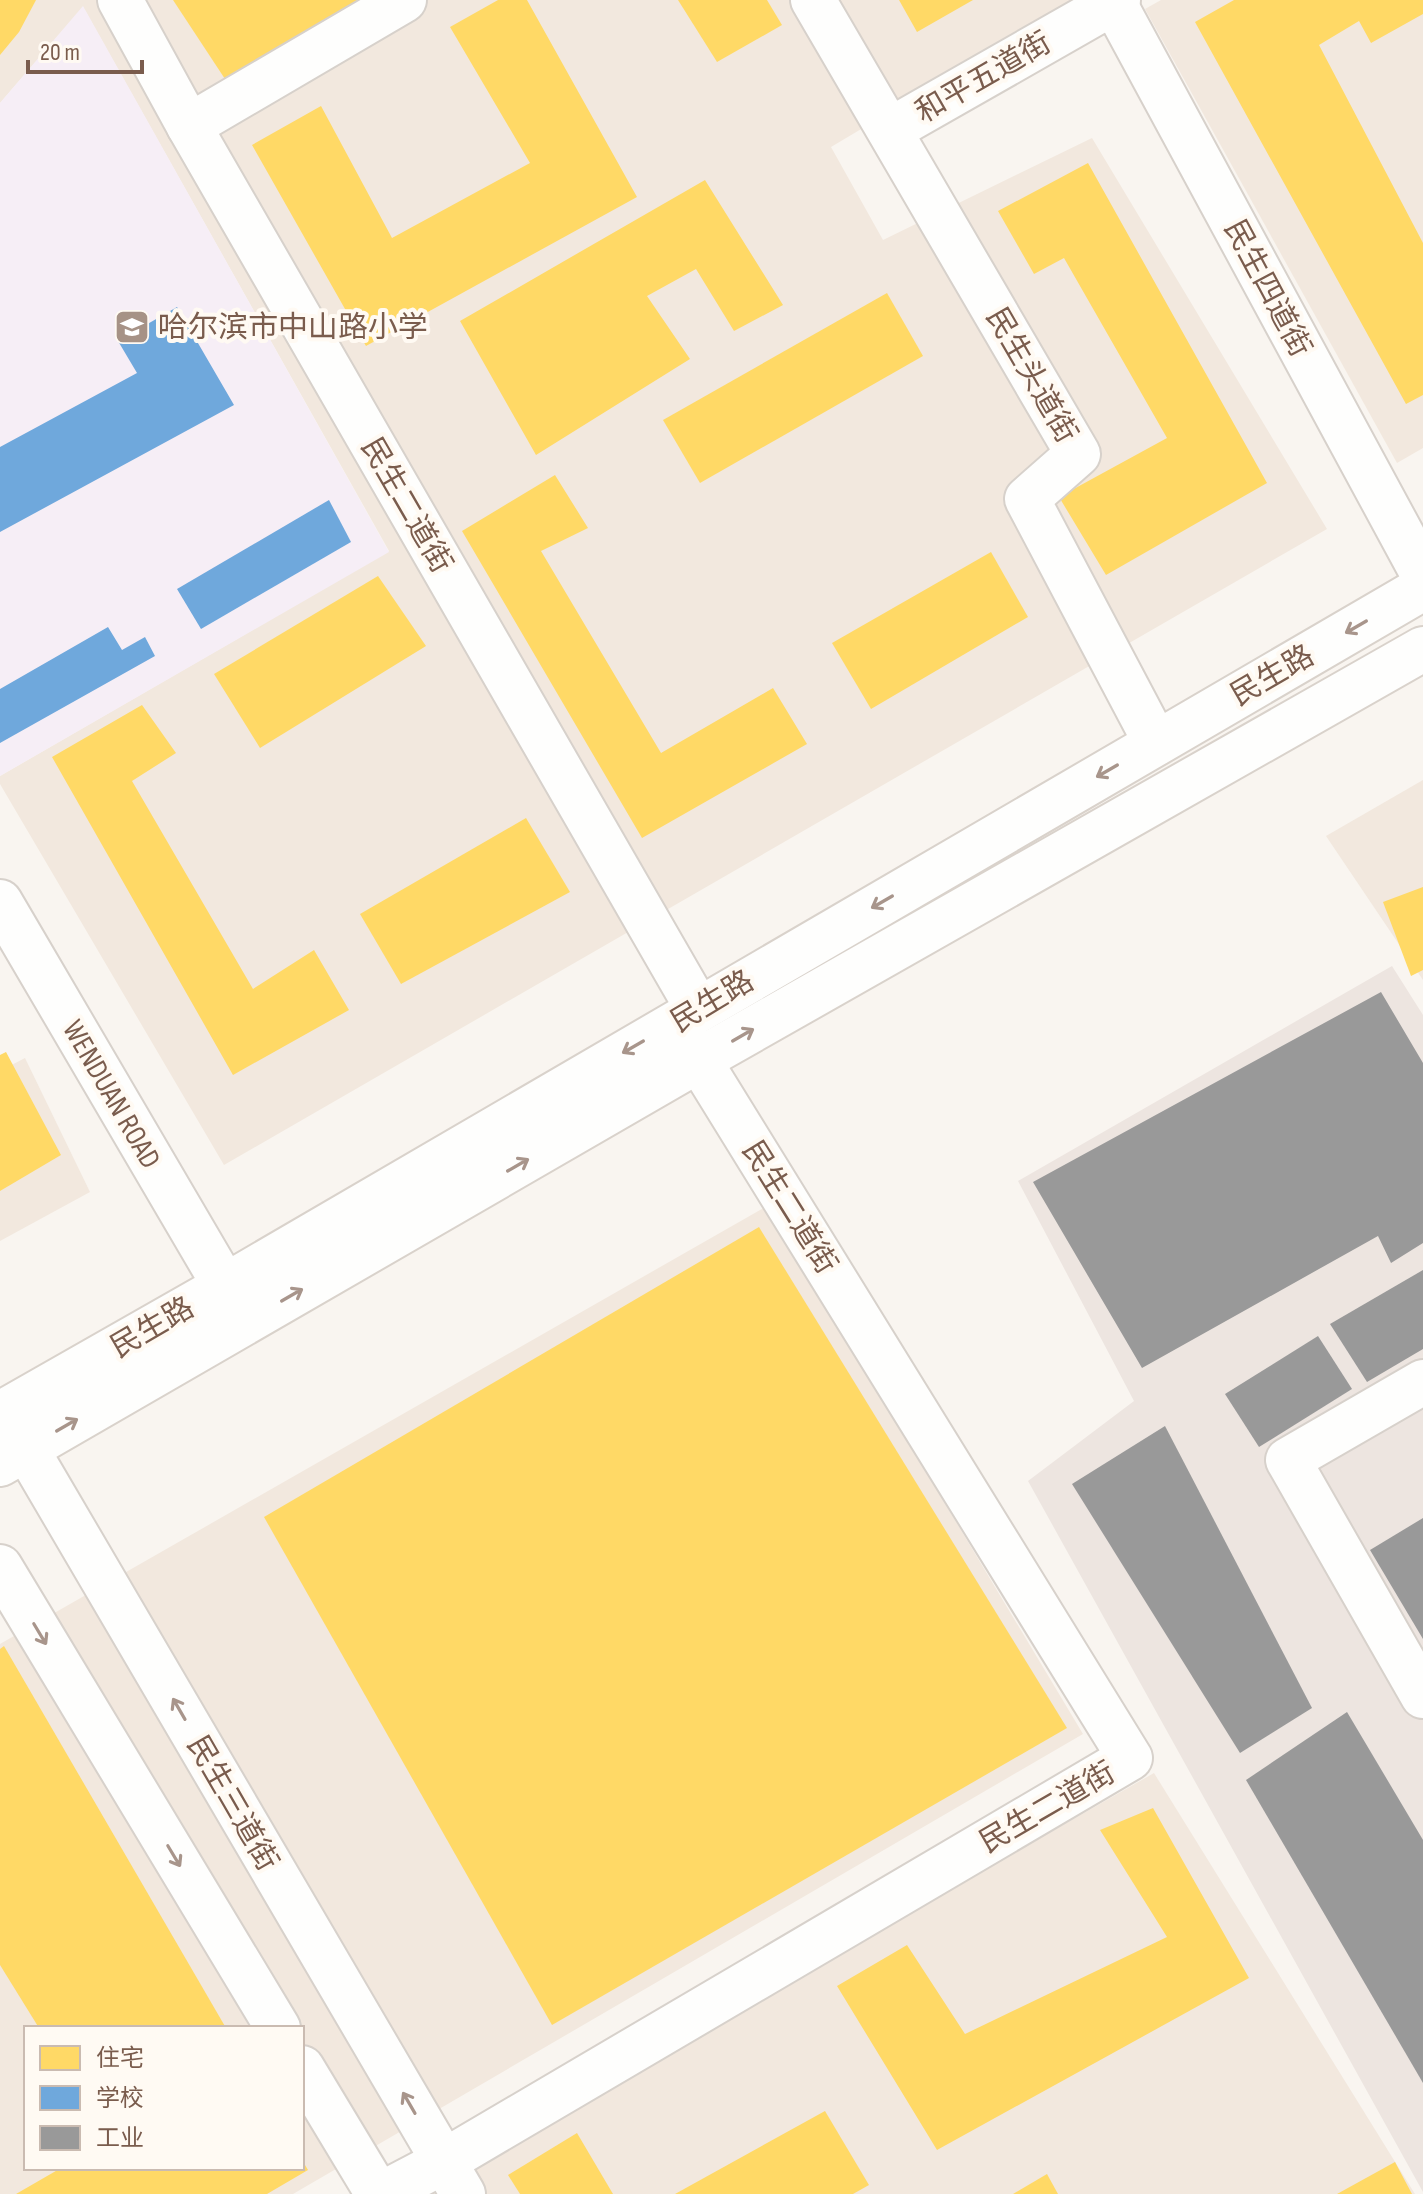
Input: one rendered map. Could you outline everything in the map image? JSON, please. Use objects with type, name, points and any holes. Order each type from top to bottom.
[{"type":"street","name":"民生二道街","points":[[120,0],[686,1016],[699,1060],[1130,1758],[453,2178],[380,2194]]},
{"type":"street","points":[[189,126],[404,0]]},
{"type":"street","name":"民生头道街","points":[[813,0],[1078,454],[1027,499],[1156,743]]},
{"type":"street","name":"和平五道街","points":[[890,130],[1116,1]]},
{"type":"street","name":"民生四道街","points":[[1116,1],[1423,574]]},
{"type":"street","name":"民生路","points":[[2,1412],[225,1286],[1423,588]]},
{"type":"street","name":"民生路","points":[[13,1456],[699,1060],[1423,649]]},
{"type":"street","name":"WENDUAN ROAD","points":[[0,902],[225,1286]]},
{"type":"street","points":[[1423,1382],[1288,1460],[1423,1696]]},
{"type":"street","name":"民生三道街","points":[[2,1412],[13,1456],[453,2178]]},
{"type":"street","points":[[0,1567],[277,2026]]},
{"type":"street","points":[[304,2071],[380,2194]]},
{"type":"shaded area","points":[[0,0],[1078,0],[831,147],[883,240],[1092,138],[1327,529],[224,1165],[0,784],[0,776],[389,551],[83,7],[0,103]]},
{"type":"shaded area","points":[[1161,0],[1423,0],[1423,448],[1397,463],[1145,9]]},
{"type":"shaded area","name":"哈尔滨市中山路小学","points":[[83,6],[389,552],[0,776],[0,103]]},
{"type":"shaded area","points":[[1423,780],[1423,980],[1326,836]]},
{"type":"shaded area","points":[[1392,966],[1423,1015],[1423,2192],[1028,1481],[1134,1401],[1018,1181]]},
{"type":"shaded area","points":[[25,1058],[90,1192],[0,1241],[0,1071]]},
{"type":"shaded area","points":[[767,1206],[1083,1734],[293,2194],[0,2194],[0,1644]]},
{"type":"shaded area","points":[[1154,1773],[1415,2194],[417,2194]]},
{"type":"building: 住宅","points":[[0,0],[36,0],[19,32],[0,55]]},
{"type":"building: 住宅","points":[[173,0],[368,0],[225,79]]},
{"type":"building: 住宅","points":[[498,0],[527,0],[637,197],[366,346],[252,145],[321,106],[392,238],[530,163],[450,27]]},
{"type":"building: 住宅","points":[[678,0],[767,0],[782,25],[717,62]]},
{"type":"building: 住宅","points":[[899,0],[973,0],[917,32]]},
{"type":"building: 住宅","points":[[1234,0],[1423,0],[1423,14],[1371,43],[1359,21],[1319,45],[1423,243],[1423,395],[1406,404],[1195,22]]},
{"type":"building: 住宅","points":[[1088,163],[1267,483],[1106,575],[1059,497],[1167,438],[1064,258],[1034,274],[998,211]]},
{"type":"building: 住宅","points":[[705,180],[783,305],[734,331],[696,269],[647,296],[690,359],[536,455],[460,321]]},
{"type":"building: 住宅","points":[[887,293],[923,356],[700,483],[663,420]]},
{"type":"building: 住宅","points":[[555,475],[588,528],[541,551],[661,753],[773,688],[807,744],[642,838],[462,531]]},
{"type":"building: 住宅","points":[[991,552],[1028,617],[871,709],[832,643]]},
{"type":"building: 住宅","points":[[378,576],[426,646],[260,748],[214,674]]},
{"type":"building: 住宅","points":[[142,705],[176,753],[132,781],[253,989],[314,950],[349,1010],[233,1075],[52,757]]},
{"type":"building: 住宅","points":[[526,818],[570,892],[401,984],[360,914]]},
{"type":"building: 住宅","points":[[1423,887],[1423,970],[1411,976],[1383,902]]},
{"type":"building: 住宅","points":[[6,1052],[61,1155],[0,1191],[0,1055]]},
{"type":"building: 住宅","points":[[759,1227],[1067,1728],[552,2025],[264,1517]]},
{"type":"building: 住宅","points":[[4,1646],[225,2026],[38,2026],[0,1965],[0,1649]]},
{"type":"building: 住宅","points":[[1153,1808],[1249,1978],[937,2150],[837,1986],[907,1945],[965,2034],[1167,1937],[1100,1830]]},
{"type":"building: 住宅","points":[[825,2111],[869,2185],[853,2194],[675,2194]]},
{"type":"building: 住宅","points":[[577,2133],[613,2194],[520,2194],[508,2175]]},
{"type":"building: 住宅","points":[[1395,2162],[1412,2194],[1337,2194]]},
{"type":"building: 住宅","points":[[304,2163],[308,2170],[267,2194],[16,2194],[58,2170],[304,2170]]},
{"type":"building: 住宅","points":[[1047,2174],[1058,2194],[1013,2194]]},
{"type":"building: 学校","points":[[177,307],[234,405],[0,532],[0,447],[137,373],[118,341]]},
{"type":"building: 学校","points":[[329,500],[351,542],[201,629],[177,589]]},
{"type":"building: 学校","points":[[108,627],[122,650],[145,637],[155,656],[0,743],[0,689]]},
{"type":"building: 工业","points":[[1381,992],[1423,1063],[1423,1243],[1391,1263],[1378,1236],[1142,1368],[1033,1182]]},
{"type":"building: 工业","points":[[1423,1270],[1423,1349],[1367,1382],[1330,1324]]},
{"type":"building: 工业","points":[[1318,1336],[1352,1389],[1259,1447],[1225,1394]]},
{"type":"building: 工业","points":[[1165,1426],[1312,1708],[1240,1753],[1072,1484]]},
{"type":"building: 工业","points":[[1423,1518],[1423,1639],[1370,1550]]},
{"type":"building: 工业","points":[[1347,1712],[1423,1840],[1423,2083],[1246,1780]]},
{"type":"place","name":"哈尔滨市中山路小学","points":[[132,327]]}]
